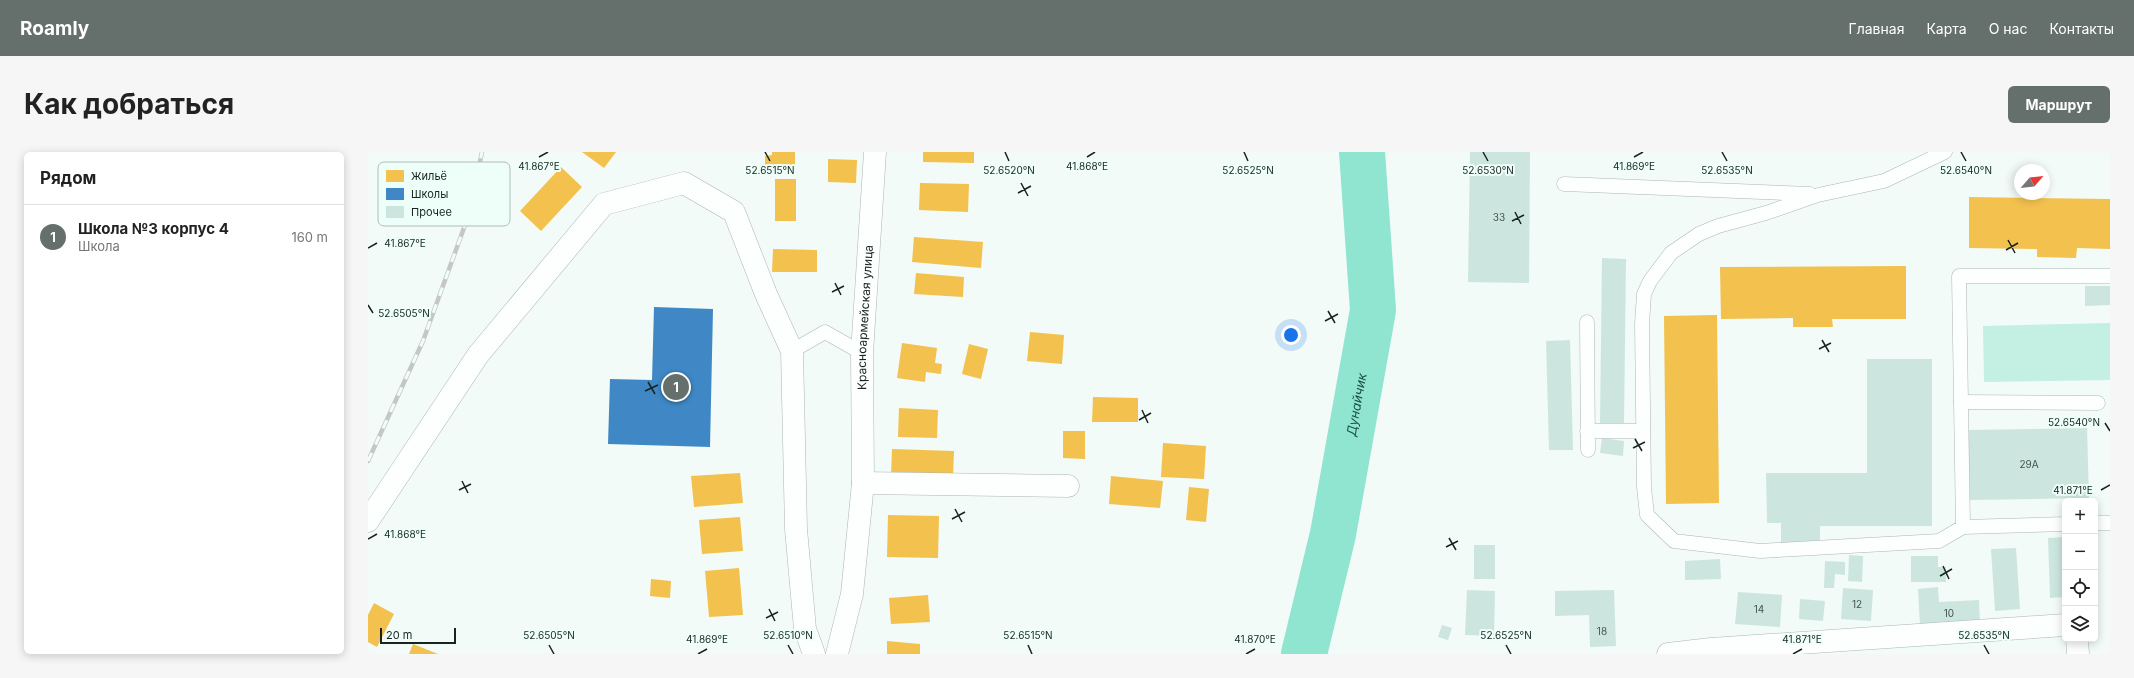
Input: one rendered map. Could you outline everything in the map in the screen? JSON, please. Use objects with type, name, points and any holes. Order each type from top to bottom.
[{"type":"street","name":"Красноармейская улица","points":[[837,654],[852,594],[863,484],[862,353],[875,152]]},
{"type":"street","points":[[368,521],[478,355],[604,204],[684,183],[734,212],[766,294],[792,352],[796,529],[806,629],[814,654]]},
{"type":"street","points":[[863,484],[1068,486]]},
{"type":"street","points":[[1668,654],[1710,649],[2062,625]]},
{"type":"street","points":[[2077,642],[2078,654]]},
{"type":"lane","points":[[1946,152],[1884,182],[1818,195],[1766,213],[1718,226],[1699,234],[1671,253],[1661,266],[1644,294],[1642,324],[1643,431],[1644,487],[1647,515],[1674,541],[1760,551],[1939,541],[1963,527],[2062,524]]},
{"type":"lane","points":[[1564,184],[1818,195]]},
{"type":"lane","points":[[1963,527],[1959,276],[2110,276]]},
{"type":"lane","points":[[1587,322],[1588,450]]},
{"type":"lane","points":[[792,352],[825,332],[862,353]]},
{"type":"lane","points":[[1961,402],[2098,403]]},
{"type":"lane","points":[[1587,431],[1643,431]]},
{"type":"lane","points":[[2098,523],[2110,523]]},
{"type":"green space","points":[[2110,323],[2110,380],[1984,382],[1983,326]]},
{"type":"building: Жильё","points":[[582,152],[616,152],[604,168]]},
{"type":"building: Жильё","points":[[772,152],[795,152],[795,171],[765,171],[765,156],[772,155]]},
{"type":"building: Жильё","points":[[923,152],[974,152],[974,163],[923,162]]},
{"type":"building: Жильё","points":[[828,159],[857,160],[856,183],[828,182]]},
{"type":"building: Жильё","points":[[561,167],[582,187],[541,231],[520,211]]},
{"type":"building: Жильё","points":[[775,179],[796,179],[796,221],[775,221]]},
{"type":"building: Жильё","points":[[920,183],[969,184],[968,212],[919,210]]},
{"type":"building: Жильё","points":[[1969,197],[2014,198],[2014,200],[2050,200],[2050,198],[2110,199],[2110,249],[2077,248],[2076,258],[2037,257],[2037,249],[1969,248]]},
{"type":"building: Жильё","points":[[914,237],[983,242],[981,268],[912,262]]},
{"type":"building: Жильё","points":[[773,249],[817,250],[817,272],[772,272]]},
{"type":"building: Жильё","points":[[1906,266],[1906,319],[1832,319],[1833,327],[1793,327],[1793,318],[1721,319],[1720,267]]},
{"type":"building: Жильё","points":[[916,273],[964,277],[963,297],[914,294]]},
{"type":"building: Жильё","points":[[1717,315],[1719,503],[1666,504],[1664,316]]},
{"type":"building: Жильё","points":[[1030,332],[1064,335],[1062,364],[1027,361]]},
{"type":"building: Жильё","points":[[902,343],[937,348],[935,363],[942,364],[941,374],[926,372],[925,382],[897,378]]},
{"type":"building: Жильё","points":[[969,344],[988,349],[981,379],[962,374]]},
{"type":"building: Жильё","points":[[1093,397],[1138,398],[1138,422],[1092,422]]},
{"type":"building: Жильё","points":[[899,408],[938,410],[937,438],[898,437]]},
{"type":"building: Жильё","points":[[1063,431],[1085,431],[1085,459],[1063,458]]},
{"type":"building: Жильё","points":[[1163,443],[1206,446],[1204,479],[1161,477]]},
{"type":"building: Жильё","points":[[892,449],[954,451],[953,477],[891,475]]},
{"type":"building: Жильё","points":[[740,473],[743,503],[694,507],[691,476]]},
{"type":"building: Жильё","points":[[1111,476],[1163,481],[1160,508],[1109,504]]},
{"type":"building: Жильё","points":[[1189,487],[1209,489],[1206,522],[1186,520]]},
{"type":"building: Жильё","points":[[888,515],[939,516],[938,558],[887,557]]},
{"type":"building: Жильё","points":[[740,517],[743,551],[702,554],[699,520]]},
{"type":"building: Жильё","points":[[739,568],[743,615],[709,617],[705,571]]},
{"type":"building: Жильё","points":[[651,579],[671,581],[670,598],[650,596]]},
{"type":"building: Жильё","points":[[928,595],[930,622],[891,624],[889,598]]},
{"type":"building: Жильё","points":[[374,603],[394,614],[377,647],[368,642],[368,615]]},
{"type":"building: Жильё","points":[[887,641],[920,644],[920,654],[887,654]]},
{"type":"building: Жильё","points":[[413,644],[438,654],[409,654]]},
{"type":"building: Школы","points":[[654,307],[713,309],[710,447],[608,444],[610,379],[652,380]]},
{"type":"building: Прочее","points":[[1470,152],[1530,152],[1529,283],[1468,282]]},
{"type":"building: Прочее","points":[[1602,258],[1626,259],[1624,423],[1600,423]]},
{"type":"building: Прочее","points":[[2085,286],[2110,286],[2110,305],[2085,306]]},
{"type":"building: Прочее","points":[[1570,340],[1573,450],[1549,450],[1546,341]]},
{"type":"building: Прочее","points":[[1867,359],[1932,359],[1932,526],[1820,526],[1820,545],[1781,545],[1781,523],[1767,523],[1766,473],[1867,473]]},
{"type":"building: Прочее","points":[[2087,428],[2089,498],[1970,500],[1968,430]]},
{"type":"building: Прочее","points":[[1602,438],[1624,441],[1623,456],[1600,453]]},
{"type":"building: Прочее","points":[[2062,537],[2062,597],[2050,598],[2048,538]]},
{"type":"building: Прочее","points":[[1474,545],[1495,545],[1495,579],[1474,579]]},
{"type":"building: Прочее","points":[[2016,548],[2020,609],[1995,611],[1991,549]]},
{"type":"building: Прочее","points":[[1849,555],[1863,556],[1862,582],[1848,581]]},
{"type":"building: Прочее","points":[[1911,556],[1938,556],[1938,567],[1946,567],[1946,582],[1911,582]]},
{"type":"building: Прочее","points":[[1720,559],[1721,579],[1685,580],[1685,561]]},
{"type":"building: Прочее","points":[[1825,561],[1845,562],[1845,575],[1835,574],[1834,588],[1824,588]]},
{"type":"building: Прочее","points":[[1938,587],[1939,602],[1979,600],[1980,623],[1920,626],[1918,589]]},
{"type":"building: Прочее","points":[[1843,588],[1873,590],[1871,621],[1841,619]]},
{"type":"building: Прочее","points":[[1467,590],[1495,591],[1494,636],[1465,635]]},
{"type":"building: Прочее","points":[[1614,590],[1616,646],[1590,647],[1589,615],[1555,616],[1555,591]]},
{"type":"building: Прочее","points":[[1738,592],[1782,595],[1780,627],[1735,624]]},
{"type":"building: Прочее","points":[[1800,599],[1825,601],[1823,621],[1799,619]]},
{"type":"building: Прочее","points":[[1442,625],[1452,628],[1448,640],[1438,637]]},
{"type":"waterway","name":"Дунайчик","points":[[1304,654],[1333,534],[1373,310],[1362,152]]},
{"type":"railway","points":[[480,162],[482,152]]},
{"type":"railway","points":[[368,461],[423,341],[465,226]]},
{"type":"place","name":"Школа №3 корпус 4","points":[[676,387]]}]
